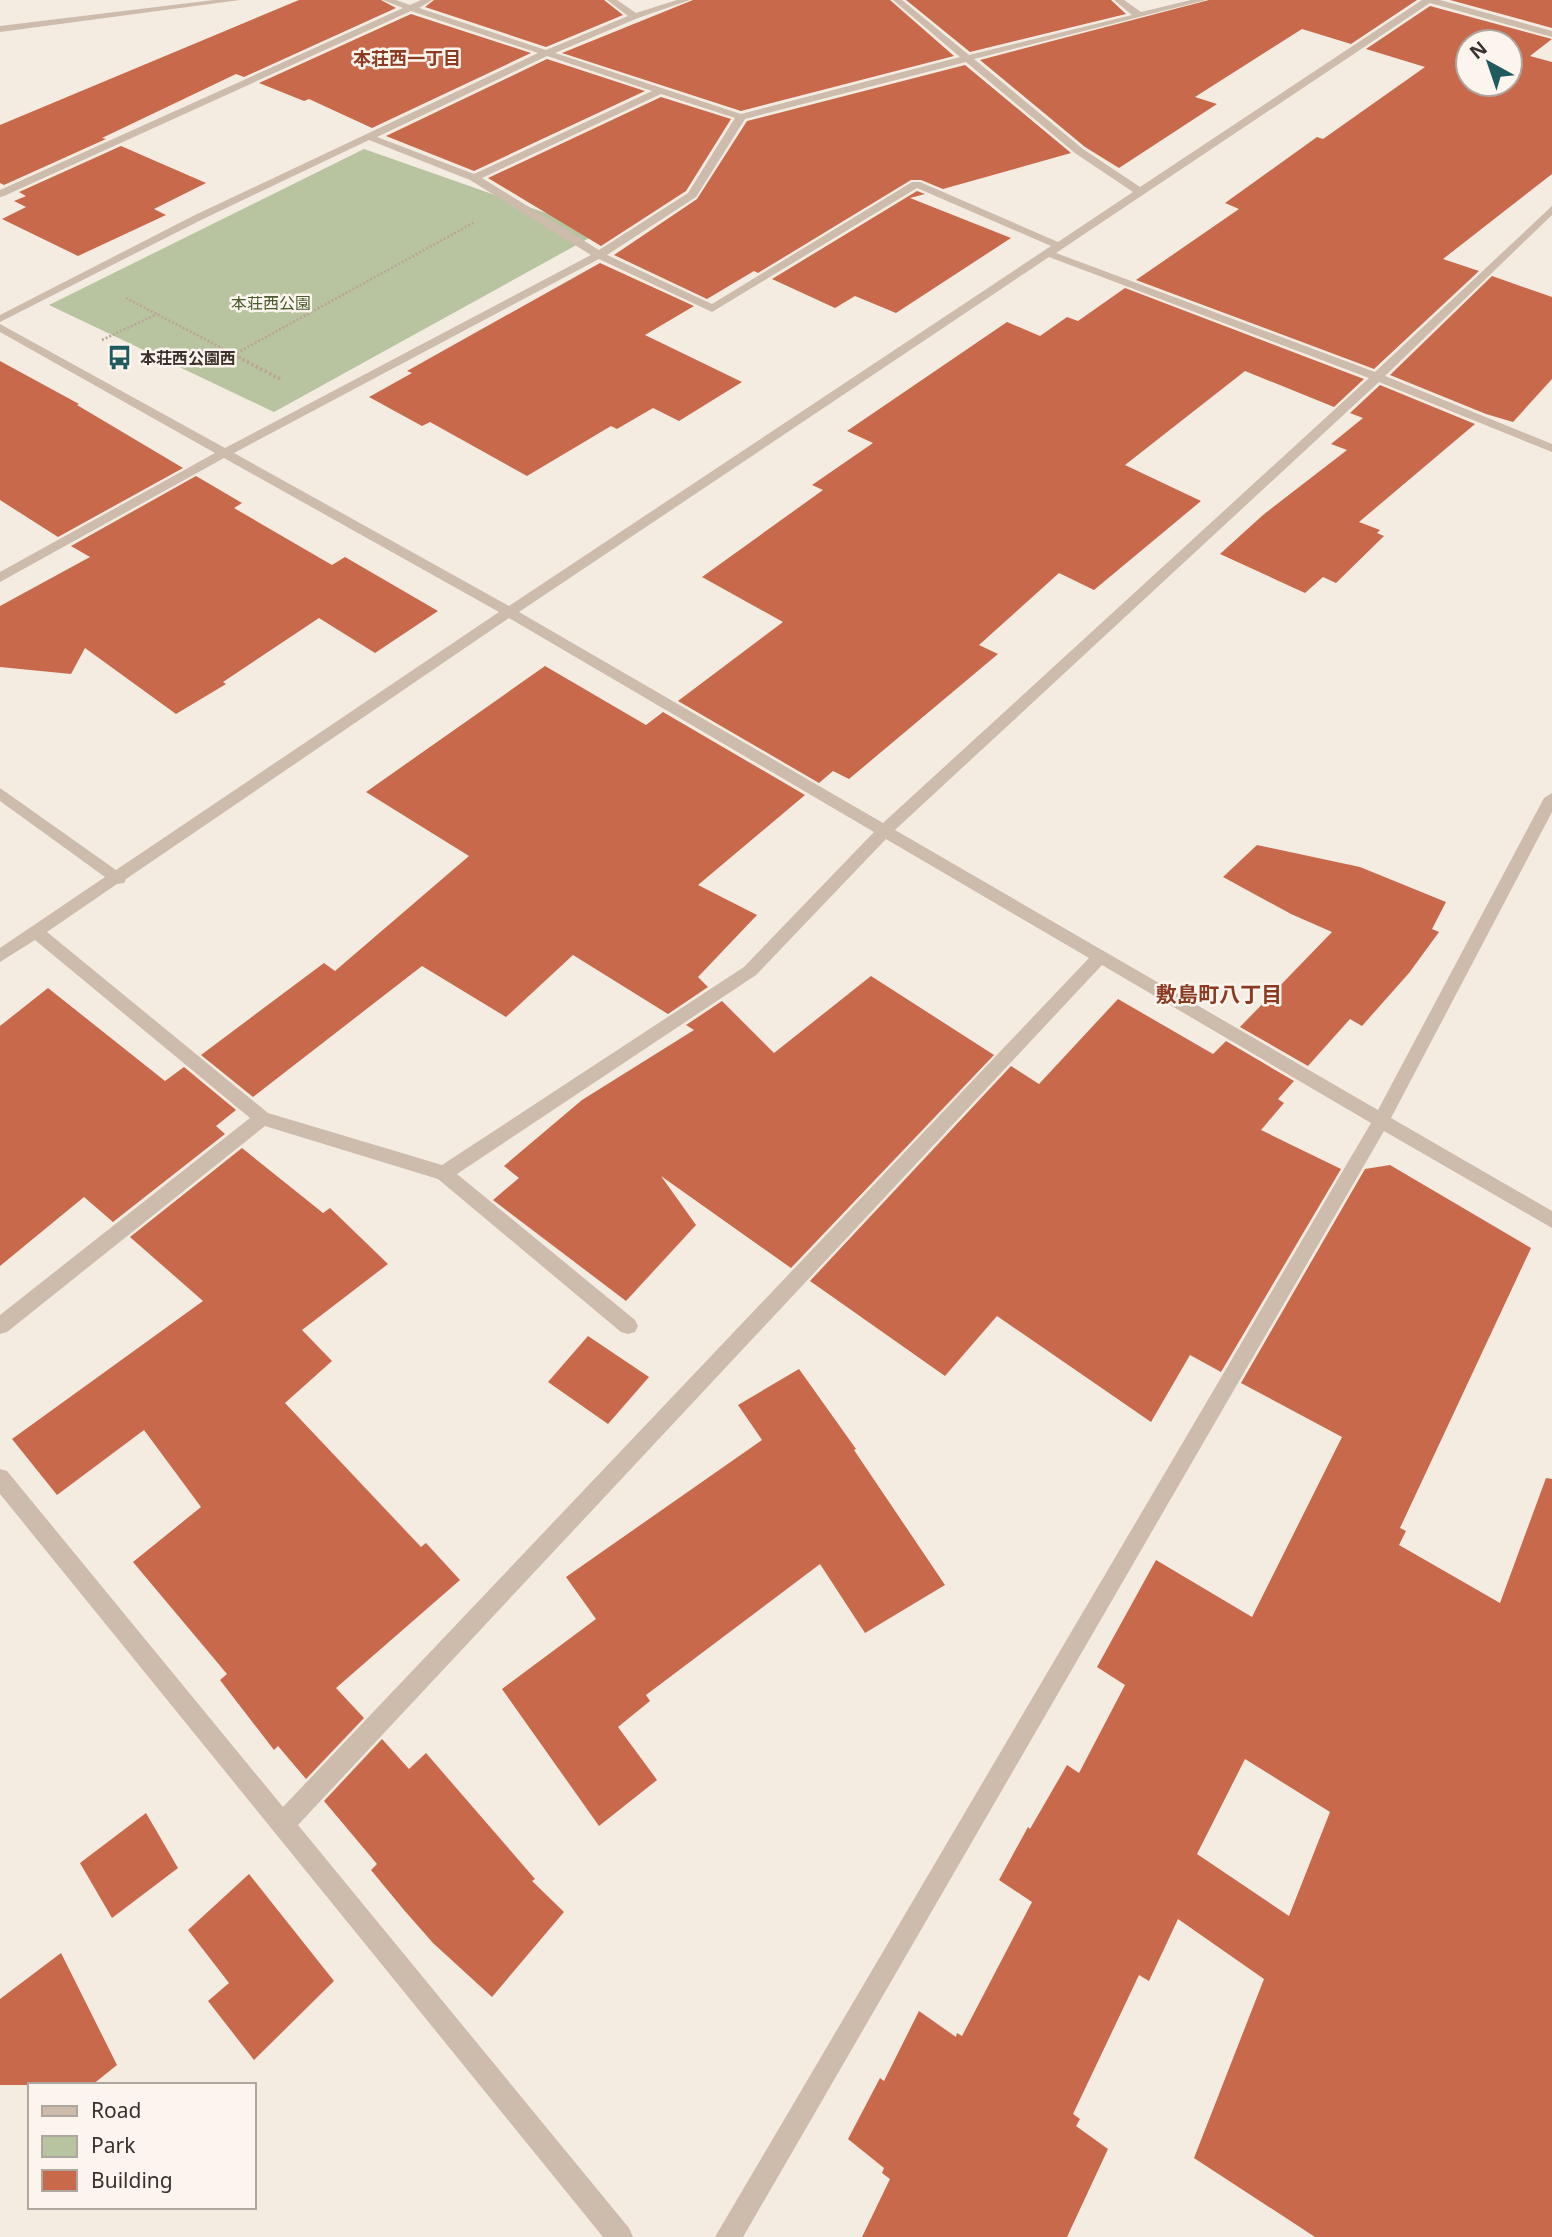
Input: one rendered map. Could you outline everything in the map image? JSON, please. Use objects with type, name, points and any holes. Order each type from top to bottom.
[{"type":"street","points":[[0,29],[236,0]]},
{"type":"street","points":[[387,0],[741,117],[1202,0]]},
{"type":"street","points":[[0,194],[428,0]]},
{"type":"street","points":[[611,0],[635,16]]},
{"type":"street","points":[[0,319],[197,218],[546,53],[635,16],[685,0]]},
{"type":"street","points":[[897,0],[1079,151],[1140,192]]},
{"type":"street","points":[[1118,0],[1140,16]]},
{"type":"street","points":[[0,956],[509,612],[1429,0],[1552,34]]},
{"type":"street","points":[[474,178],[662,90]]},
{"type":"street","points":[[0,578],[224,453],[599,255],[692,195],[741,117]]},
{"type":"street","points":[[369,137],[474,178],[599,255],[712,309],[916,184],[1059,246]]},
{"type":"street","points":[[444,1173],[750,971],[883,832],[1377,377],[1552,209]]},
{"type":"street","points":[[1047,253],[1377,377],[1552,448]]},
{"type":"street","points":[[0,327],[509,612],[1552,1220]]},
{"type":"street","points":[[0,793],[118,878]]},
{"type":"street","points":[[728,2237],[1382,1119],[1552,798]]},
{"type":"street","points":[[36,932],[262,1118],[444,1173],[628,1326]]},
{"type":"street","points":[[283,1824],[1100,957]]},
{"type":"street","points":[[0,1326],[262,1118]]},
{"type":"street","points":[[0,1478],[621,2237]]},
{"type":"path","points":[[236,353],[482,219],[470,214]]},
{"type":"path","points":[[134,290],[122,296],[236,353],[323,403]]},
{"type":"path","points":[[60,361],[157,313]]},
{"type":"green space","name":"本荘西公園","points":[[364,149],[600,232],[274,412],[49,305]]},
{"type":"building","points":[[299,0],[381,0],[396,8],[244,77],[236,74],[102,138],[106,139],[4,185],[0,183],[0,125]]},
{"type":"building","points":[[434,0],[604,0],[623,15],[546,47],[425,7]]},
{"type":"building","points":[[693,0],[890,0],[954,56],[741,111],[562,53]]},
{"type":"building","points":[[906,0],[1111,0],[1126,14],[970,52]]},
{"type":"building","points":[[1209,0],[1417,0],[1351,44],[1302,29],[1195,97],[1217,104],[1119,168],[1085,147],[980,60]]},
{"type":"building","points":[[1450,0],[1552,0],[1552,28]]},
{"type":"building","points":[[1430,6],[1511,28],[1454,28],[1454,98],[1524,98],[1524,31],[1552,39],[1530,56],[1552,62],[1552,174],[1443,259],[1479,271],[1374,369],[1136,280],[1239,209],[1225,203],[1317,137],[1323,139],[1425,67],[1366,49]]},
{"type":"building","points":[[411,14],[531,53],[372,128],[309,99],[304,101],[259,83]]},
{"type":"building","points":[[547,59],[645,91],[474,171],[386,136]]},
{"type":"building","points":[[965,65],[1071,153],[943,189],[921,180],[911,180],[758,273],[754,271],[707,299],[614,255],[697,199],[747,121]]},
{"type":"building","points":[[661,97],[731,119],[686,191],[601,246],[488,178]]},
{"type":"building","points":[[121,146],[206,183],[154,209],[166,215],[78,256],[2,219],[26,207],[14,201],[26,196],[19,192]]},
{"type":"building","points":[[917,191],[925,194],[910,198],[1011,238],[896,313],[855,296],[835,308],[772,279]]},
{"type":"building","points":[[600,263],[694,306],[645,335],[742,382],[679,421],[653,408],[617,429],[611,426],[527,476],[430,422],[422,426],[369,397],[412,373],[407,371]]},
{"type":"building","points":[[1492,276],[1552,297],[1552,379],[1513,422],[1486,414],[1390,375]]},
{"type":"building","points":[[1125,288],[1364,379],[1334,407],[1245,371],[1125,465],[1201,501],[1094,590],[1059,573],[979,645],[998,654],[849,779],[833,771],[819,783],[678,701],[783,622],[702,577],[823,490],[812,485],[873,443],[847,431],[1007,322],[1040,336],[1067,317],[1078,321]]},
{"type":"building","points":[[0,361],[79,404],[77,405],[183,468],[58,537],[0,500]]},
{"type":"building","points":[[1380,385],[1475,424],[1359,522],[1380,530],[1377,533],[1384,536],[1336,583],[1323,577],[1305,593],[1220,554],[1263,515],[1347,450],[1331,444],[1363,418],[1350,413]]},
{"type":"building","points":[[196,476],[242,503],[234,508],[332,565],[345,557],[438,611],[375,653],[319,618],[223,682],[226,684],[176,714],[85,648],[71,674],[0,667],[0,606],[90,557],[71,546]]},
{"type":"building","points":[[545,666],[646,725],[663,712],[805,795],[698,885],[757,915],[698,977],[708,987],[668,1014],[573,955],[506,1017],[422,966],[253,1097],[201,1055],[324,963],[335,971],[469,856],[366,792]]},
{"type":"building","points":[[1257,845],[1360,867],[1446,902],[1432,929],[1439,932],[1409,973],[1362,1026],[1350,1019],[1308,1066],[1240,1027],[1332,932],[1291,914],[1223,877]]},
{"type":"building","points":[[871,976],[994,1055],[791,1268],[661,1176],[696,1225],[626,1301],[493,1200],[519,1178],[504,1166],[582,1100],[694,1030],[686,1025],[722,1001],[774,1053]]},
{"type":"building","points":[[48,988],[165,1081],[184,1067],[236,1110],[216,1126],[225,1134],[113,1222],[84,1197],[0,1266],[0,1026]]},
{"type":"building","points":[[1118,999],[1213,1054],[1226,1041],[1294,1081],[1278,1099],[1284,1103],[1261,1130],[1341,1169],[1221,1372],[1190,1355],[1151,1422],[997,1316],[945,1376],[810,1281],[1011,1066],[1039,1084]]},
{"type":"building","points":[[242,1148],[323,1213],[330,1208],[388,1264],[302,1330],[332,1361],[285,1403],[421,1547],[426,1543],[460,1580],[336,1688],[364,1718],[306,1779],[278,1746],[274,1750],[220,1680],[227,1674],[133,1562],[201,1507],[144,1430],[57,1495],[12,1439],[203,1301],[130,1237]]},
{"type":"building","points":[[1390,1165],[1531,1248],[1400,1528],[1406,1531],[1399,1545],[1500,1603],[1546,1478],[1552,1479],[1552,2237],[1315,2237],[1194,2158],[1264,1979],[1178,1919],[1149,1981],[1139,1975],[1073,2114],[1080,2119],[1076,2126],[1108,2149],[1067,2237],[862,2237],[890,2179],[882,2173],[884,2168],[848,2139],[880,2078],[884,2081],[919,2011],[956,2037],[957,2033],[962,2036],[1032,1902],[999,1880],[1067,1765],[1079,1773],[1125,1685],[1097,1667],[1156,1560],[1252,1617],[1342,1437],[1241,1383],[1365,1169]],"holes":[[[1245,1759],[1330,1812],[1289,1916],[1197,1854]]]},
{"type":"building","points":[[588,1336],[649,1377],[608,1424],[548,1382]]},
{"type":"building","points":[[799,1369],[856,1449],[854,1450],[945,1585],[865,1633],[820,1564],[646,1695],[650,1701],[618,1727],[657,1780],[599,1826],[502,1689],[596,1619],[566,1577],[762,1440],[738,1405]]},
{"type":"building","points":[[382,1739],[409,1769],[426,1753],[535,1879],[532,1881],[564,1912],[492,1997],[433,1943],[404,1910],[371,1870],[377,1864],[324,1801]]},
{"type":"building","points":[[146,1813],[178,1868],[112,1918],[80,1863]]},
{"type":"building","points":[[249,1874],[334,1981],[254,2060],[208,2001],[229,1983],[188,1930]]},
{"type":"building","points":[[61,1953],[117,2065],[94,2083],[0,2085],[0,1999]]},
{"type":"place","name":"本荘西公園西","points":[[120,358]]},
{"type":"district","name":"本荘西一丁目","points":[[407,59]]},
{"type":"district","name":"敷島町八丁目","points":[[1219,995]]}]
